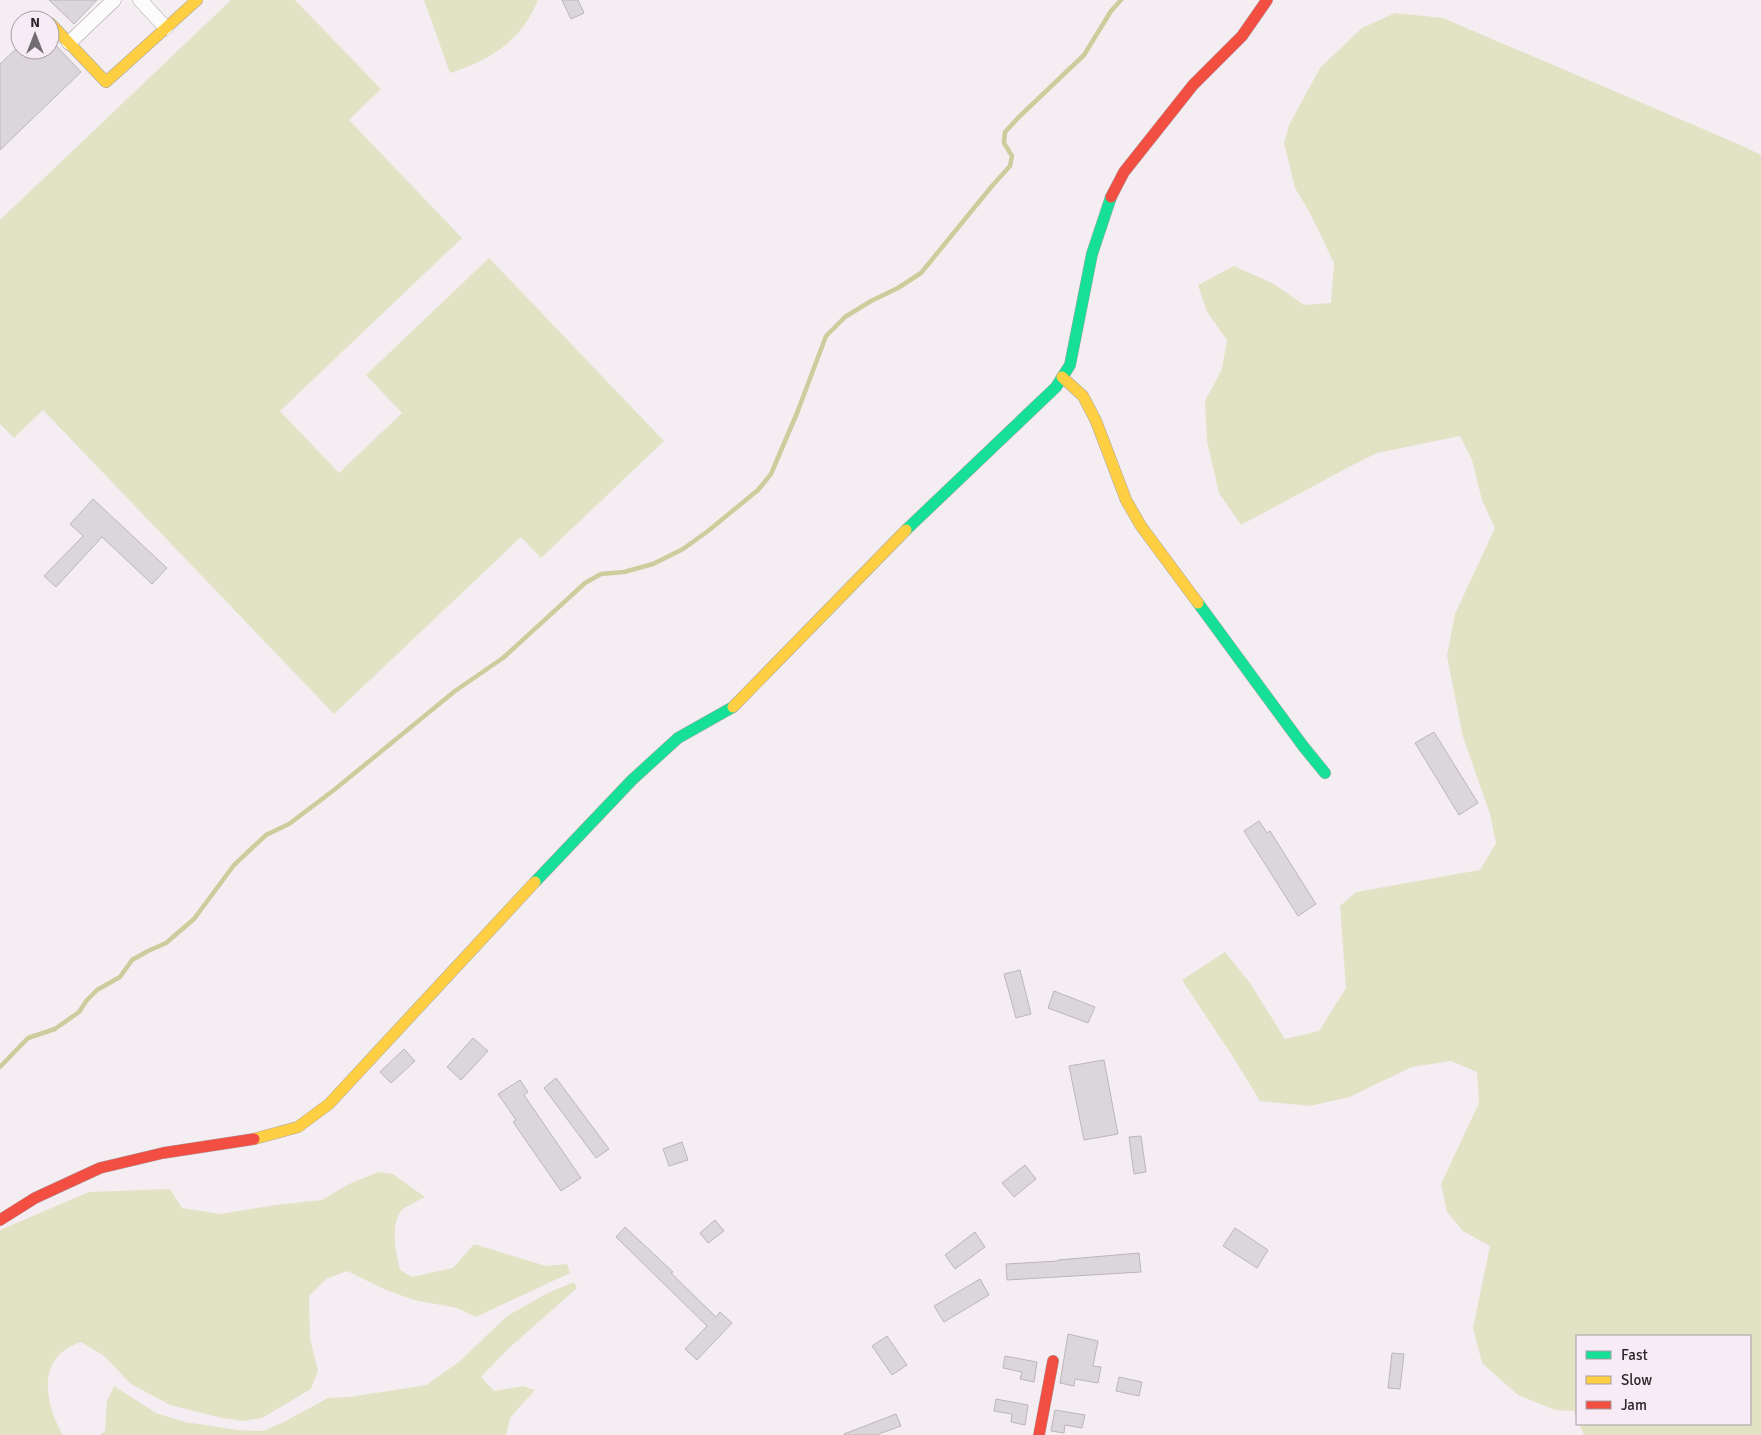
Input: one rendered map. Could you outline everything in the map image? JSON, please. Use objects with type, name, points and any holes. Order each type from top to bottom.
[{"type":"street","points":[[69,43],[114,0]]},
{"type":"street","points":[[140,0],[166,28]]},
{"type":"street","points":[[60,34],[106,82],[197,0]]},
{"type":"street","points":[[0,1220],[35,1198],[100,1168],[163,1153],[258,1138],[298,1127],[329,1104],[632,780],[678,738],[730,710],[924,512],[1056,386],[1070,365],[1092,254],[1114,189],[1124,172],[1193,85],[1242,36],[1267,0]]},
{"type":"street","points":[[1062,377],[1083,396],[1096,421],[1126,500],[1141,526],[1303,746],[1325,773]]},
{"type":"street","points":[[1039,1435],[1053,1361]]},
{"type":"green space","points":[[231,0],[295,0],[381,89],[349,120],[462,238],[280,411],[339,473],[402,413],[366,375],[489,258],[664,441],[541,558],[521,537],[334,714],[43,410],[14,438],[0,424],[0,220]]},
{"type":"green space","points":[[424,0],[538,0],[523,27],[514,38],[491,55],[450,73]]},
{"type":"green space","points":[[1395,13],[1443,18],[1761,155],[1761,1435],[1584,1435],[1579,1425],[1751,1425],[1751,1335],[1576,1335],[1576,1416],[1574,1411],[1555,1410],[1518,1395],[1482,1363],[1473,1328],[1490,1246],[1463,1231],[1447,1212],[1441,1184],[1479,1103],[1477,1072],[1451,1061],[1412,1067],[1349,1097],[1310,1106],[1260,1101],[1182,980],[1225,952],[1250,983],[1285,1039],[1319,1031],[1346,988],[1340,906],[1356,892],[1480,870],[1496,843],[1490,814],[1463,737],[1447,656],[1455,614],[1495,528],[1482,500],[1472,460],[1460,436],[1377,453],[1241,525],[1219,493],[1207,441],[1205,401],[1222,369],[1227,340],[1207,312],[1198,285],[1234,266],[1274,284],[1304,305],[1331,303],[1334,263],[1311,215],[1295,188],[1284,143],[1289,125],[1320,68],[1362,28]]},
{"type":"green space","points":[[378,1172],[393,1174],[425,1197],[404,1208],[396,1221],[395,1238],[400,1270],[412,1277],[453,1268],[474,1244],[546,1266],[567,1264],[570,1273],[476,1317],[457,1308],[414,1300],[386,1290],[347,1271],[326,1279],[309,1296],[310,1338],[318,1371],[311,1389],[262,1418],[242,1421],[170,1405],[131,1384],[104,1356],[81,1342],[67,1349],[57,1358],[51,1369],[48,1382],[51,1409],[63,1435],[0,1435],[0,1230],[89,1192],[170,1189],[182,1208],[220,1214],[322,1200],[349,1184]]},
{"type":"green space","points":[[574,1282],[577,1288],[507,1350],[481,1377],[494,1391],[523,1386],[535,1390],[510,1418],[506,1435],[100,1435],[105,1431],[107,1401],[114,1386],[156,1413],[185,1422],[238,1430],[263,1431],[328,1398],[350,1397],[426,1385],[459,1362],[507,1316],[548,1293]]},
{"type":"building","points":[[49,0],[97,0],[74,24]]},
{"type":"building","points":[[562,0],[578,0],[584,13],[571,19]]},
{"type":"building","points":[[60,50],[81,72],[0,150],[0,64],[10,55],[10,60],[60,60]]},
{"type":"building","points":[[93,499],[167,568],[152,584],[102,537],[56,587],[44,576],[83,536],[70,524]]},
{"type":"building","points":[[1434,732],[1478,803],[1459,815],[1415,743]]},
{"type":"building","points":[[1259,821],[1267,833],[1270,831],[1316,904],[1298,916],[1244,831]]},
{"type":"building","points":[[1020,970],[1031,1014],[1016,1018],[1004,974]]},
{"type":"building","points":[[1054,991],[1095,1007],[1088,1023],[1048,1008]]},
{"type":"building","points":[[473,1038],[488,1051],[461,1080],[447,1067]]},
{"type":"building","points":[[404,1049],[415,1061],[391,1083],[380,1072]]},
{"type":"building","points":[[1104,1060],[1118,1134],[1084,1140],[1069,1066]]},
{"type":"building","points":[[556,1078],[609,1149],[596,1158],[544,1088]]},
{"type":"building","points":[[520,1080],[528,1092],[524,1095],[581,1178],[561,1191],[513,1122],[516,1120],[498,1094]]},
{"type":"building","points":[[1141,1136],[1146,1172],[1134,1174],[1129,1137]]},
{"type":"building","points":[[682,1142],[688,1160],[669,1166],[663,1149]]},
{"type":"building","points":[[1025,1165],[1036,1179],[1014,1197],[1002,1183]]},
{"type":"building","points":[[715,1220],[724,1231],[708,1243],[700,1233]]},
{"type":"building","points":[[625,1227],[673,1272],[671,1273],[716,1317],[720,1312],[732,1323],[697,1360],[685,1349],[707,1326],[616,1237]]},
{"type":"building","points":[[1235,1228],[1268,1250],[1257,1268],[1223,1246]]},
{"type":"building","points":[[975,1232],[985,1247],[955,1269],[945,1255]]},
{"type":"building","points":[[1139,1253],[1141,1272],[1007,1280],[1006,1264]]},
{"type":"building","points":[[980,1279],[989,1295],[944,1322],[934,1306]]},
{"type":"building","points":[[1068,1334],[1098,1341],[1093,1366],[1101,1367],[1098,1383],[1075,1379],[1074,1386],[1060,1383]]},
{"type":"building","points":[[887,1336],[907,1365],[892,1375],[872,1346]]},
{"type":"building","points":[[1392,1353],[1404,1354],[1400,1389],[1388,1388]]},
{"type":"building","points":[[1005,1356],[1037,1362],[1034,1382],[1020,1379],[1022,1372],[1003,1368]]},
{"type":"building","points":[[1119,1377],[1142,1382],[1139,1396],[1116,1391]]},
{"type":"building","points":[[996,1399],[1028,1405],[1025,1425],[1011,1422],[1012,1414],[994,1411]]},
{"type":"building","points":[[1055,1410],[1085,1415],[1082,1428],[1065,1425],[1064,1433],[1051,1431]]},
{"type":"building","points":[[896,1414],[901,1426],[876,1435],[844,1435],[844,1434]]},
{"type":"waterway","points":[[0,1067],[28,1038],[55,1029],[79,1012],[97,990],[120,977],[132,960],[166,943],[194,919],[234,865],[266,835],[289,824],[334,790],[455,691],[503,658],[585,583],[601,574],[624,572],[653,564],[683,549],[758,490],[771,474],[797,413],[826,336],[845,317],[921,273],[1010,166],[1012,156],[1004,143],[1005,132],[1084,55],[1111,11],[1121,0]]},
{"type":"traffic: fast","points":[[906,530],[1056,387],[1070,365],[1092,254],[1111,197]]},
{"type":"traffic: fast","points":[[1198,603],[1325,773]]},
{"type":"traffic: fast","points":[[535,882],[632,780],[678,738],[733,707]]},
{"type":"traffic: slow","points":[[60,34],[106,82],[197,0]]},
{"type":"traffic: slow","points":[[1062,377],[1083,396],[1096,421],[1126,500],[1141,526],[1198,603]]},
{"type":"traffic: slow","points":[[733,707],[906,530]]},
{"type":"traffic: slow","points":[[254,1139],[298,1127],[329,1104],[535,882]]},
{"type":"traffic: jam","points":[[1111,197],[1124,172],[1193,85],[1242,36],[1267,0]]},
{"type":"traffic: jam","points":[[0,1220],[35,1198],[100,1168],[163,1153],[254,1139]]},
{"type":"traffic: jam","points":[[1039,1435],[1053,1361]]}]
